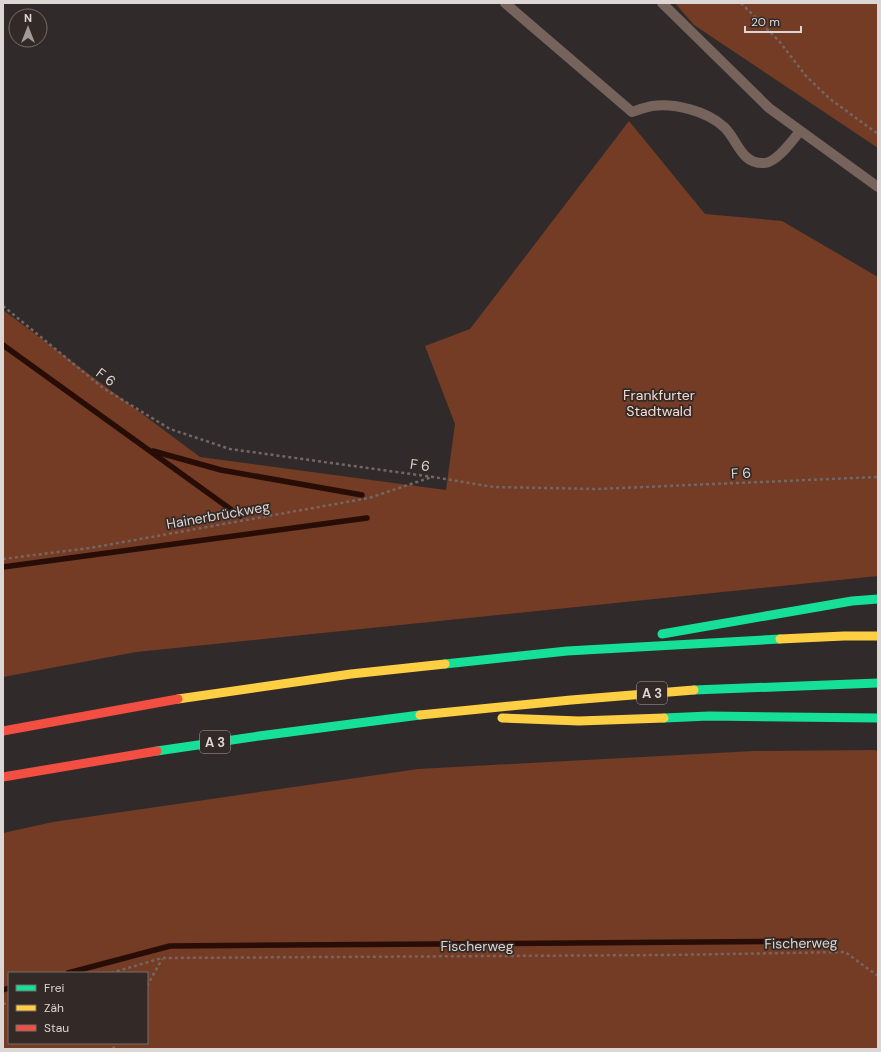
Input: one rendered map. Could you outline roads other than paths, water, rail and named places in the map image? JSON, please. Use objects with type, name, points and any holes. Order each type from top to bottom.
[{"type":"highway","points":[[567,651],[852,601],[878,599]]},
{"type":"highway","points":[[3,731],[186,698],[351,674],[567,651],[844,636],[878,636]]},
{"type":"highway","name":"A 3","points":[[3,777],[246,737],[427,714],[665,692],[878,683]]},
{"type":"highway","points":[[427,714],[579,722],[710,716],[878,718]]},
{"type":"highway","points":[[796,718],[848,726]]},
{"type":"lane","points":[[505,3],[632,112],[651,106],[673,105],[706,114],[724,127],[738,149],[752,162],[766,163],[780,155],[800,131]]},
{"type":"lane","points":[[662,3],[769,108],[878,187]]},
{"type":"waterway","points":[[3,345],[240,516]]},
{"type":"waterway","points":[[153,451],[221,470],[362,495]]},
{"type":"waterway","points":[[3,567],[367,518]]},
{"type":"waterway","points":[[72,972],[170,946],[825,941]]},
{"type":"waterway","points":[[3,990],[8,988]]},
{"type":"park label","name":"Frankfurter Stadtwald","points":[[659,404]]}]
